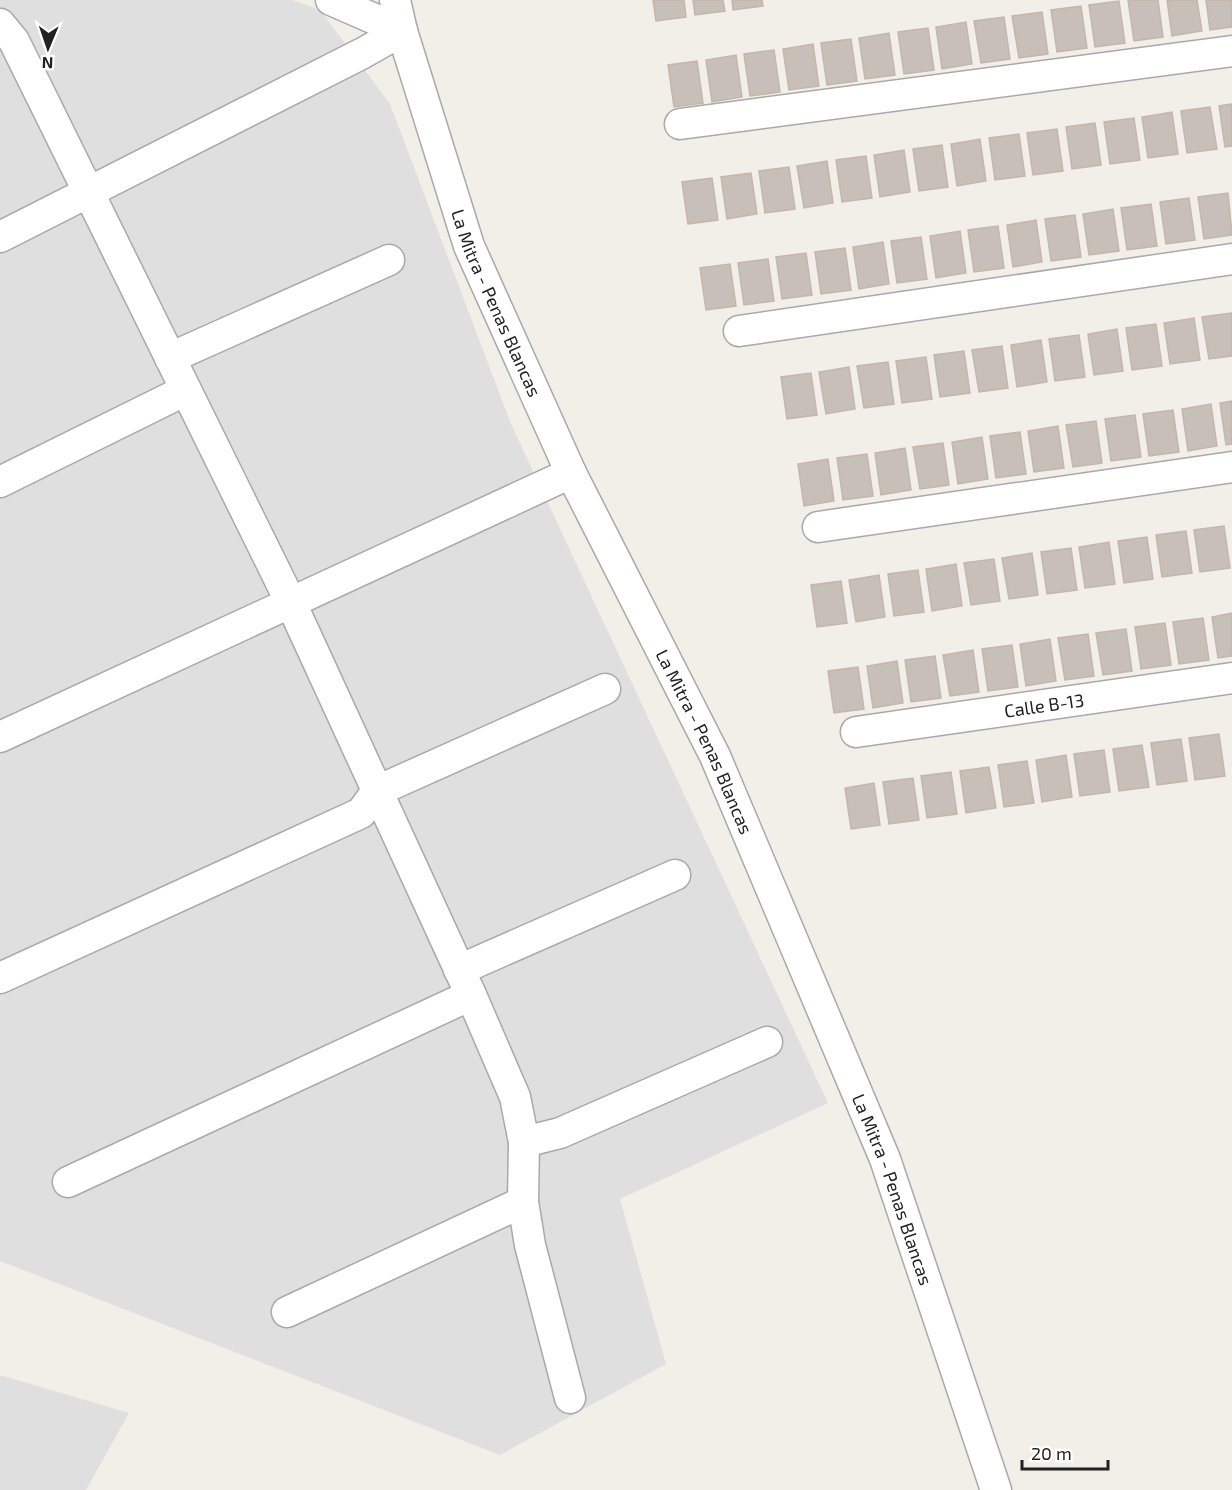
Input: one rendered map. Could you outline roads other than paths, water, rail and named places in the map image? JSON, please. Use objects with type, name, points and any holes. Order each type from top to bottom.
[{"type":"street","points":[[331,0],[402,31]]},
{"type":"street","name":"La Mitra - Penas Blancas","points":[[396,0],[402,31],[469,246],[571,473],[715,756],[885,1159],[996,1490]]},
{"type":"street","points":[[0,24],[14,41],[291,603],[465,982],[515,1097],[524,1142],[523,1202],[530,1245],[570,1398]]},
{"type":"street","points":[[0,237],[402,31]]},
{"type":"street","points":[[680,124],[1232,51]]},
{"type":"street","points":[[739,331],[1232,259]]},
{"type":"street","points":[[170,358],[389,260]]},
{"type":"street","points":[[0,482],[186,390]]},
{"type":"street","points":[[818,527],[1232,467]]},
{"type":"street","points":[[0,737],[571,473]]},
{"type":"street","name":"Calle B-13","points":[[856,732],[1232,678]]},
{"type":"street","points":[[0,978],[361,813],[377,791],[605,689]]},
{"type":"street","points":[[68,1182],[675,875]]},
{"type":"street","points":[[524,1142],[560,1133],[767,1042]]},
{"type":"street","points":[[287,1312],[523,1202]]}]
